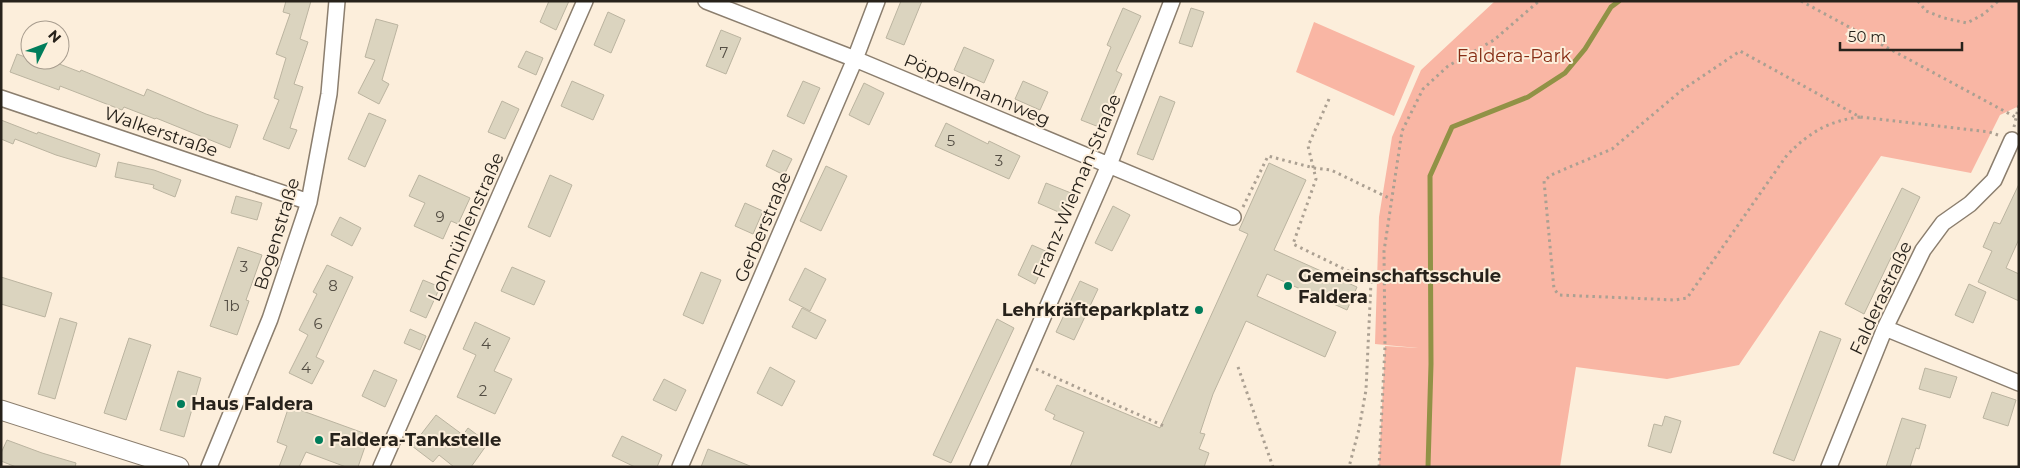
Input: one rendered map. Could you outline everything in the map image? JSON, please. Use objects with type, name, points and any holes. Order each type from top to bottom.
[{"type":"street","name":"Bogenstraße","points":[[209,467],[270,319],[309,202],[329,94],[337,1]]},
{"type":"street","name":"Lohmühlenstraße","points":[[381,467],[585,1]]},
{"type":"street","name":"Pöppelmannweg","points":[[706,1],[855,59],[1233,216]]},
{"type":"street","name":"Gerberstraße","points":[[680,467],[855,59],[877,1]]},
{"type":"street","name":"Franz-Wieman-Straße","points":[[978,467],[1109,165],[1172,1]]},
{"type":"street","name":"Walkerstraße","points":[[1,98],[309,202]]},
{"type":"street","name":"Falderastraße","points":[[1829,467],[1885,328],[1923,250],[1943,223],[1970,204],[1994,180],[2012,140]]},
{"type":"street","points":[[1885,328],[2019,383]]},
{"type":"street","points":[[1,410],[179,467]]},
{"type":"path","points":[[1379,467],[1385,346],[1384,251],[1402,131],[1423,89],[1448,66],[1494,40],[1539,1]]},
{"type":"path","points":[[1802,1],[2017,118]]},
{"type":"path","points":[[1918,1],[1926,11],[1944,18],[1967,22],[1984,14],[1998,1]]},
{"type":"path","points":[[1860,117],[1740,51],[1682,90],[1612,149],[1551,175],[1544,181],[1554,288],[1559,295],[1675,300],[1687,298],[1788,155],[1805,137],[1840,120],[1860,117],[1989,132],[2012,140],[2019,104]]},
{"type":"path","points":[[1329,99],[1308,146],[1316,179],[1293,244],[1371,282],[1366,390],[1360,429],[1349,467]]},
{"type":"path","points":[[1233,216],[1237,218],[1268,156],[1314,168],[1331,170],[1392,199]]},
{"type":"path","points":[[1023,363],[1164,426]]},
{"type":"path","points":[[1238,367],[1273,467]]},
{"type":"green space","name":"Faldera-Park","points":[[1495,1],[2019,1],[2019,106],[2000,115],[1971,173],[1881,156],[1739,365],[1667,379],[1576,367],[1560,467],[1379,467],[1385,346],[1418,348],[1375,344],[1379,217],[1392,137],[1421,70]]},
{"type":"green space","points":[[1314,22],[1415,66],[1394,116],[1296,72]]},
{"type":"building","points":[[286,1],[311,1],[300,39],[308,42],[294,84],[303,87],[290,128],[297,130],[289,149],[263,139],[279,100],[274,98],[286,58],[276,54],[290,14],[283,12]]},
{"type":"building","points":[[549,1],[569,1],[556,30],[540,22]]},
{"type":"building","points":[[901,1],[922,1],[904,45],[886,38]]},
{"type":"building","points":[[1123,8],[1141,16],[1116,71],[1122,74],[1099,127],[1081,120],[1111,47],[1107,45]]},
{"type":"building","points":[[1191,8],[1204,12],[1192,47],[1179,43]]},
{"type":"building","points":[[608,12],[625,20],[611,53],[594,45]]},
{"type":"building","points":[[376,19],[398,25],[382,80],[389,84],[379,104],[358,93],[375,60],[365,57]]},
{"type":"building","points":[[721,30],[741,38],[726,74],[706,66]]},
{"type":"building","points":[[964,47],[994,60],[984,83],[954,70]]},
{"type":"building","points":[[526,51],[543,58],[536,75],[518,67]]},
{"type":"building","points":[[17,54],[20,55],[20,70],[70,70],[70,68],[80,72],[81,70],[144,96],[147,89],[206,114],[238,125],[230,148],[156,118],[124,107],[122,110],[60,86],[59,90],[10,72]]},
{"type":"building","points":[[572,81],[604,95],[593,120],[561,106]]},
{"type":"building","points":[[803,81],[820,88],[804,124],[787,116]]},
{"type":"building","points":[[1023,81],[1048,92],[1040,110],[1015,99]]},
{"type":"building","points":[[864,83],[884,93],[869,125],[849,115]]},
{"type":"building","points":[[1160,96],[1175,102],[1153,160],[1137,154]]},
{"type":"building","points":[[502,101],[519,109],[505,139],[488,132]]},
{"type":"building","points":[[369,113],[386,120],[365,167],[348,159]]},
{"type":"building","points":[[1,120],[37,134],[38,132],[100,154],[96,167],[56,155],[15,139],[13,144],[1,139]]},
{"type":"building","points":[[946,123],[988,144],[989,141],[1020,156],[1009,179],[935,146]]},
{"type":"building","points":[[773,150],[792,159],[784,175],[766,166]]},
{"type":"building","points":[[118,162],[154,170],[181,180],[175,197],[153,188],[154,185],[115,177]]},
{"type":"building","points":[[1269,163],[1306,180],[1274,250],[1357,287],[1347,310],[1267,274],[1257,296],[1336,332],[1325,357],[1246,321],[1213,394],[1200,433],[1205,434],[1199,449],[1209,453],[1204,467],[1070,467],[1084,432],[1053,419],[1055,415],[1045,410],[1057,385],[1160,428],[1248,234],[1239,230]]},
{"type":"building","points":[[826,166],[847,176],[821,231],[800,221]]},
{"type":"building","points":[[419,175],[470,198],[458,224],[451,221],[443,239],[414,226],[425,203],[409,196]]},
{"type":"building","points":[[550,175],[572,185],[550,237],[528,227]]},
{"type":"building","points":[[1046,183],[1071,193],[1063,214],[1038,203]]},
{"type":"building","points":[[2019,184],[2019,239],[2006,268],[2019,274],[2019,301],[1978,282],[1992,251],[1983,247],[1994,222],[2000,224]]},
{"type":"building","points":[[1902,188],[1920,197],[1864,314],[1845,304]]},
{"type":"building","points":[[236,196],[262,203],[257,220],[231,213]]},
{"type":"building","points":[[745,203],[763,211],[753,234],[735,226]]},
{"type":"building","points":[[1113,206],[1130,215],[1112,251],[1095,243]]},
{"type":"building","points":[[340,217],[361,228],[352,246],[331,235]]},
{"type":"building","points":[[1032,245],[1050,253],[1035,284],[1018,275]]},
{"type":"building","points":[[238,247],[262,255],[246,300],[249,301],[237,335],[210,326]]},
{"type":"building","points":[[327,265],[353,277],[316,357],[324,361],[312,384],[289,373],[308,335],[299,330],[317,294],[313,292]]},
{"type":"building","points":[[512,267],[545,281],[534,305],[501,291]]},
{"type":"building","points":[[805,268],[826,279],[810,311],[789,300]]},
{"type":"building","points":[[701,272],[721,280],[703,324],[683,315]]},
{"type":"building","points":[[1,277],[52,293],[45,317],[1,304]]},
{"type":"building","points":[[423,280],[440,287],[426,318],[410,311]]},
{"type":"building","points":[[1080,281],[1098,289],[1074,340],[1056,332]]},
{"type":"building","points":[[1969,284],[1986,292],[1973,323],[1955,315]]},
{"type":"building","points":[[802,308],[826,320],[816,339],[792,327]]},
{"type":"building","points":[[60,318],[77,323],[55,399],[38,394]]},
{"type":"building","points":[[997,319],[1014,328],[951,463],[933,455]]},
{"type":"building","points":[[475,322],[510,338],[494,371],[512,379],[495,414],[457,397],[476,355],[463,349]]},
{"type":"building","points":[[410,329],[426,336],[420,350],[404,343]]},
{"type":"building","points":[[1820,331],[1841,339],[1794,461],[1773,453]]},
{"type":"building","points":[[129,338],[151,345],[126,420],[104,413]]},
{"type":"building","points":[[770,367],[795,381],[782,406],[757,393]]},
{"type":"building","points":[[1925,368],[1957,377],[1950,398],[1919,389]]},
{"type":"building","points":[[374,370],[397,380],[385,407],[362,396]]},
{"type":"building","name":"Haus Faldera","points":[[178,371],[201,378],[184,437],[160,430]]},
{"type":"building","points":[[664,379],[686,390],[676,411],[653,400]]},
{"type":"building","points":[[1992,392],[2016,400],[2008,426],[1983,418]]},
{"type":"building","points":[[289,406],[369,435],[358,467],[346,467],[306,452],[299,467],[279,467],[287,446],[277,442]]},
{"type":"building","points":[[436,415],[463,435],[468,428],[488,443],[471,467],[454,467],[439,455],[433,462],[412,446]]},
{"type":"building","points":[[1665,416],[1681,421],[1671,453],[1648,446],[1654,424],[1662,426]]},
{"type":"building","points":[[1902,418],[1926,425],[1919,449],[1916,448],[1910,467],[1886,467]]},
{"type":"building","points":[[622,436],[662,455],[657,467],[635,467],[612,456]]},
{"type":"building","points":[[7,440],[76,463],[75,467],[16,467],[1,461],[1,453]]},
{"type":"building","points":[[708,449],[750,466],[750,467],[701,467]]},
{"type":"waterway","points":[[1428,467],[1431,364],[1430,176],[1452,127],[1528,97],[1565,73],[1585,49],[1611,7],[1619,1]]},
{"type":"place","name":"Gemeinschaftsschule Faldera","points":[[1288,286]]},
{"type":"place","name":"Lehrkräfteparkplatz","points":[[1199,310]]},
{"type":"place","name":"Haus Faldera","points":[[181,404]]},
{"type":"place","name":"Faldera-Tankstelle","points":[[319,440]]}]
